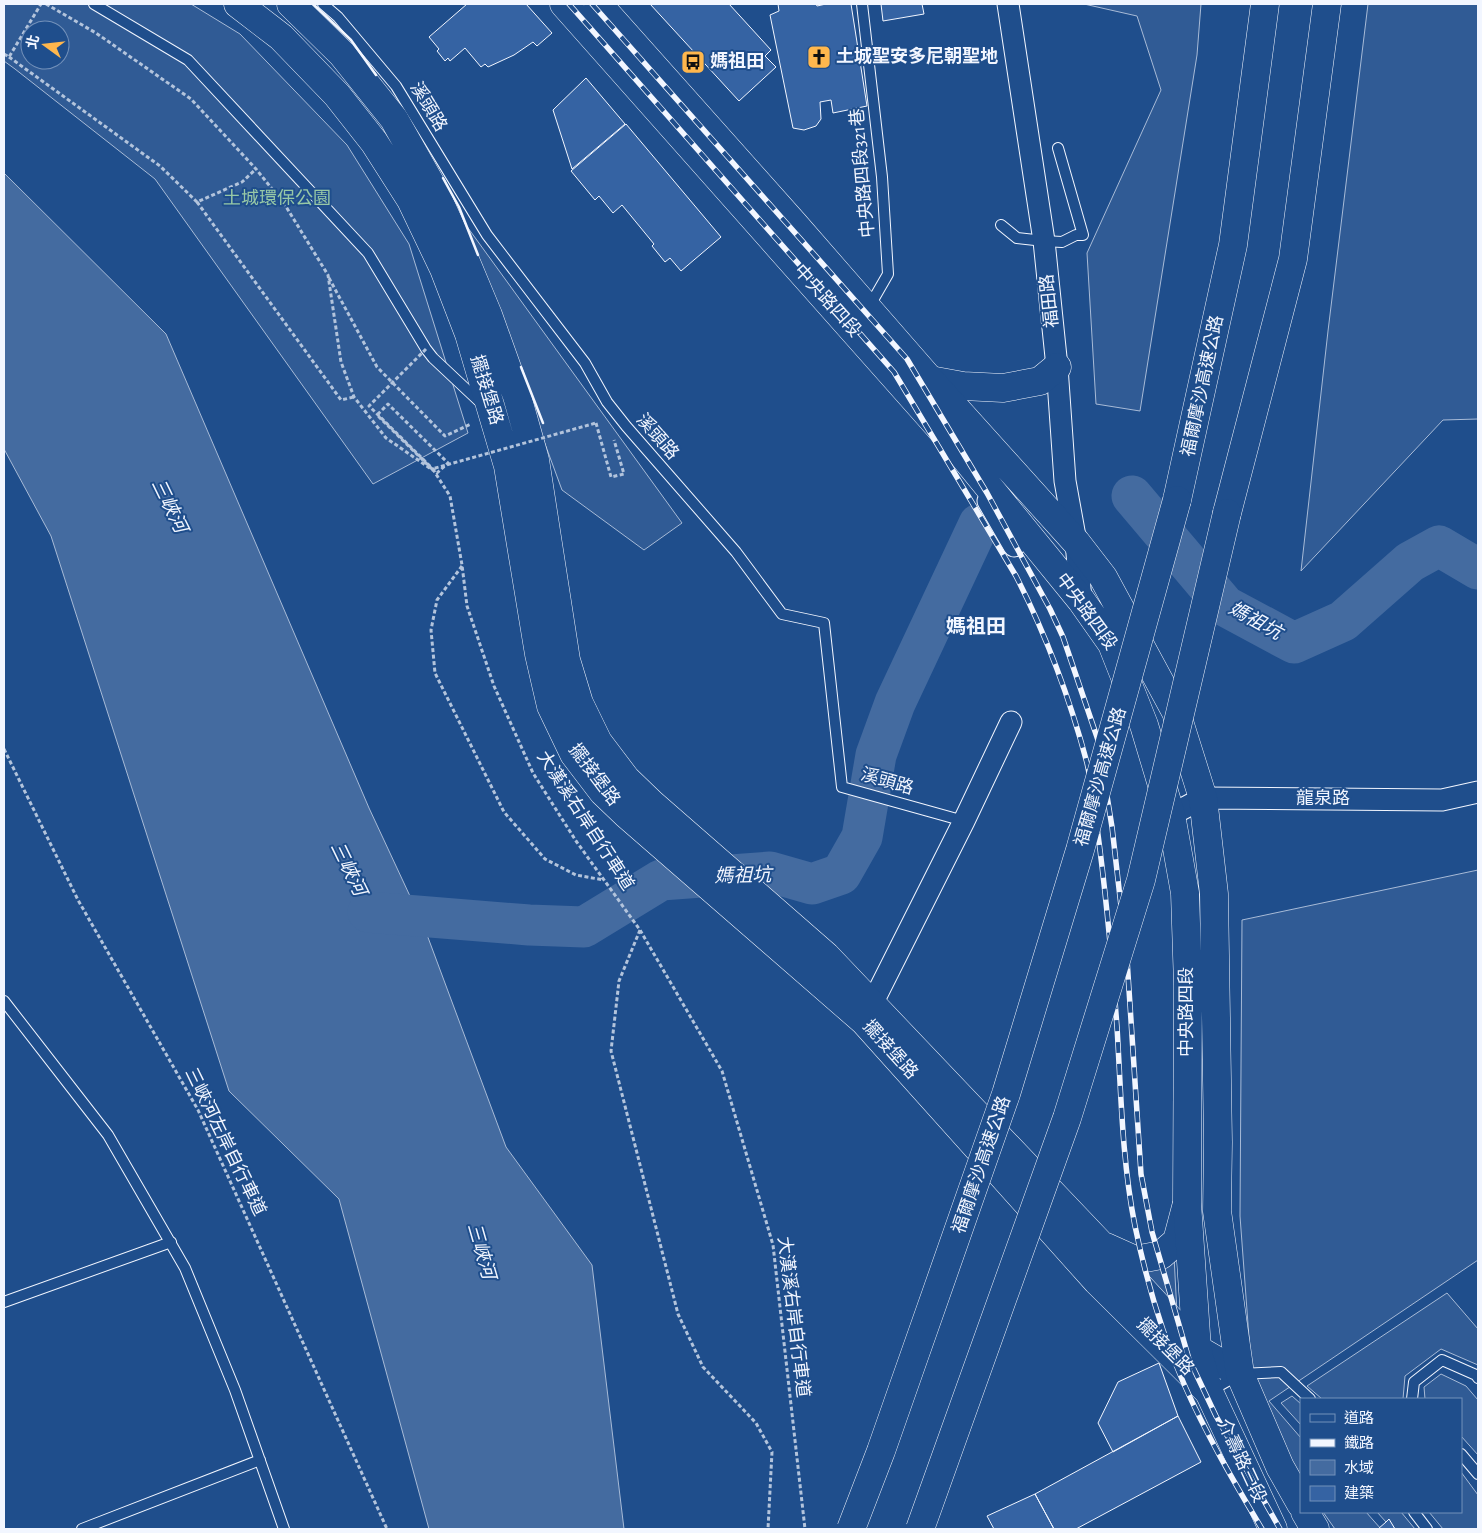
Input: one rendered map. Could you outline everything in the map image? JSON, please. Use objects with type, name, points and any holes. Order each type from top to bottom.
[{"type":"main road","name":"擺接堡路","points":[[238,4],[281,37],[337,95],[374,142],[411,200],[448,279],[469,334],[508,466],[539,654],[551,706],[574,754],[603,792],[626,814],[820,967]]},
{"type":"main road","name":"擺接堡路","points":[[291,4],[342,54],[394,119],[432,188],[492,324],[517,396],[535,460],[566,660],[579,703],[598,742],[626,779],[868,1012],[1102,1246],[1197,1349],[1240,1374]]},
{"type":"main road","name":"中央路四段","points":[[564,4],[860,319],[930,380],[977,461],[1056,571],[1082,600],[1112,644],[1144,725],[1171,815],[1185,893],[1188,984],[1187,1203],[1197,1349],[1209,1392]]},
{"type":"main road","name":"中央路四段","points":[[598,4],[860,319],[948,437],[1076,542],[1104,577],[1176,712],[1203,798],[1214,894],[1218,1142],[1217,1211],[1240,1374]]},
{"type":"main road","name":"福爾摩沙高速公路","points":[[851,1529],[884,1442],[1006,1094],[1080,850],[1177,500],[1233,245],[1265,4]]},
{"type":"main road","points":[[920,1529],[1067,1118],[1141,880],[1227,514],[1293,259],[1327,4]]},
{"type":"main road","points":[[930,380],[963,386],[1003,388],[1040,381],[1057,368]]},
{"type":"main road","name":"擺接堡路","points":[[868,1012],[1097,1281],[1209,1392]]},
{"type":"main road","points":[[1102,1246],[1135,1260],[1161,1255],[1177,1241],[1187,1203]]},
{"type":"main road","name":"介壽路三段","points":[[1240,1374],[1280,1467],[1300,1502]]},
{"type":"main road","name":"介壽路三段","points":[[1209,1392],[1273,1529]]},
{"type":"main road","points":[[1306,1513],[1315,1529]]},
{"type":"street","name":"福田路","points":[[1008,4],[1053,241],[1057,368],[1065,481],[1076,542],[1082,600]]},
{"type":"street","points":[[977,461],[1014,546]]},
{"type":"street","points":[[868,1012],[960,820],[1011,722]]},
{"type":"street","name":"龍泉路","points":[[1171,815],[1203,798],[1442,800],[1478,792]]},
{"type":"lane","points":[[94,4],[188,60],[368,253],[433,358],[494,414]]},
{"type":"lane","name":"溪頭路","points":[[323,4],[338,17],[396,86],[487,234],[585,364],[607,402],[626,426],[736,552],[782,614],[824,623],[842,787],[960,820]]},
{"type":"lane","name":"中央路四段321巷","points":[[860,319],[888,274],[882,177],[862,4]]},
{"type":"lane","points":[[1001,225],[1017,238],[1053,241],[1083,235],[1058,148]]},
{"type":"lane","points":[[4,1001],[108,1135],[186,1268],[235,1390],[284,1529]]},
{"type":"lane","points":[[4,1302],[171,1242]]},
{"type":"lane","points":[[1412,1398],[1414,1382],[1442,1360],[1476,1375],[1478,1378]]},
{"type":"lane","points":[[1209,1392],[1240,1374],[1281,1372],[1309,1398]]},
{"type":"lane","points":[[1462,1455],[1478,1474]]},
{"type":"lane","points":[[82,1529],[260,1460]]},
{"type":"lane","points":[[1415,1513],[1427,1529]]},
{"type":"path","points":[[9,57],[41,4]]},
{"type":"path","name":"大漢溪右岸自行車道","points":[[46,4],[96,33],[191,99],[256,169],[285,205],[328,275],[341,362],[354,396],[386,438],[434,471],[450,496],[467,606],[498,695],[533,773],[576,840],[640,929],[722,1071],[773,1245],[805,1529]]},
{"type":"path","points":[[4,54],[160,166],[197,202],[341,400],[354,396]]},
{"type":"path","points":[[197,202],[242,182],[256,169]]},
{"type":"path","points":[[328,275],[377,367],[445,436],[494,414]]},
{"type":"path","points":[[426,349],[370,406],[376,412],[383,419],[390,426],[410,446],[417,453],[430,466],[437,473],[442,468],[448,463],[388,404],[383,409],[377,415],[432,469],[441,466],[450,464],[550,436],[587,425],[596,423],[611,477],[624,474],[608,418],[607,402]]},
{"type":"path","points":[[462,565],[437,600],[431,630],[435,673],[504,812],[544,860],[576,875],[605,881]]},
{"type":"path","name":"三峽河左岸自行車道","points":[[4,749],[78,900],[198,1110],[387,1529]]},
{"type":"path","points":[[640,929],[619,981],[611,1051],[678,1314],[703,1367],[756,1423],[772,1452],[768,1529]]},
{"type":"shaded area","name":"土城環保公園","points":[[4,4],[191,4],[240,34],[347,145],[409,244],[468,433],[373,484],[155,179],[4,61]]},
{"type":"shaded area","points":[[1084,4],[1201,4],[1197,55],[1140,411],[1096,404],[1087,253],[1161,90],[1137,16]]},
{"type":"shaded area","points":[[1368,4],[1478,4],[1478,419],[1443,420],[1301,571],[1328,331]]},
{"type":"shaded area","points":[[463,221],[682,523],[644,550],[562,490]]},
{"type":"shaded area","points":[[1478,870],[1478,1260],[1269,1401],[1300,1437],[1300,1477],[1252,1378],[1240,1216],[1242,920]]},
{"type":"shaded area","points":[[1174,1256],[1177,1313],[1144,1270]]},
{"type":"shaded area","points":[[1447,1293],[1478,1329],[1478,1365],[1441,1349],[1405,1376],[1403,1398],[1321,1398],[1307,1386]]},
{"type":"shaded area","points":[[1441,1374],[1466,1386],[1478,1400],[1478,1455],[1462,1437],[1462,1398],[1425,1398],[1424,1387]]},
{"type":"shaded area","points":[[1292,1396],[1300,1403],[1300,1424],[1281,1403]]},
{"type":"shaded area","points":[[1462,1473],[1478,1495],[1478,1529],[1443,1529],[1430,1513],[1462,1513]]},
{"type":"shaded area","points":[[1324,1513],[1367,1513],[1381,1529],[1335,1529]]},
{"type":"shaded area","points":[[1378,1513],[1402,1513],[1415,1529],[1395,1529],[1389,1520],[1386,1522]]},
{"type":"water","name":"三峽河","points":[[4,173],[166,334],[369,808],[423,924],[506,1147],[592,1265],[624,1529],[429,1529],[339,1199],[229,1091],[51,536],[4,449]]},
{"type":"building","points":[[467,4],[526,4],[552,33],[537,46],[533,42],[514,55],[488,67],[485,64],[481,67],[465,48],[450,61],[448,58],[445,61],[437,51],[439,49],[429,37]]},
{"type":"building","points":[[650,4],[729,4],[771,50],[765,56],[776,67],[739,101]]},
{"type":"building","name":"土城聖安多尼朝聖地","points":[[778,4],[816,4],[817,6],[851,4],[867,106],[833,113],[831,100],[820,102],[821,119],[816,126],[804,130],[793,128],[770,15],[779,11]]},
{"type":"building","points":[[881,4],[922,4],[924,14],[883,21]]},
{"type":"building","points":[[586,78],[625,124],[572,169],[553,110]]},
{"type":"building","points":[[626,124],[721,237],[681,271],[670,258],[665,262],[652,246],[654,244],[622,205],[613,213],[599,196],[595,200],[571,171]]},
{"type":"building","points":[[1159,1363],[1178,1416],[1113,1452],[1098,1423],[1118,1382]]},
{"type":"building","points":[[1178,1416],[1201,1462],[1076,1529],[1054,1529],[1035,1494]]},
{"type":"building","points":[[1035,1494],[1054,1529],[994,1529],[987,1516]]},
{"type":"building","points":[[1389,1519],[1395,1529],[1378,1529],[1386,1522]]},
{"type":"waterway","name":"媽祖坑","points":[[1132,496],[1225,606],[1294,643],[1343,621],[1410,562],[1439,546],[1478,569]]},
{"type":"waterway","name":"媽祖坑","points":[[368,912],[529,925],[584,927],[661,880],[770,872],[812,884],[841,874],[862,837],[876,755],[895,703],[979,524]]},
{"type":"railway","points":[[569,4],[894,372],[1016,576],[1037,621],[1073,715],[1090,779],[1111,952],[1127,1177],[1144,1266],[1155,1306],[1184,1384],[1211,1439],[1262,1529]]},
{"type":"railway","points":[[592,4],[907,359],[987,493],[1050,609],[1063,637],[1098,740],[1112,827],[1127,959],[1141,1174],[1152,1232],[1189,1359],[1216,1416],[1280,1529]]},
{"type":"wall","points":[[313,4],[351,40],[376,75]]},
{"type":"wall","points":[[443,178],[459,207],[478,255]]},
{"type":"wall","points":[[521,367],[543,423]]},
{"type":"place","name":"土城聖安多尼朝聖地","points":[[819,57]]},
{"type":"place","name":"媽祖田","points":[[693,62]]},
{"type":"district","name":"媽祖田","points":[[976,627]]}]
